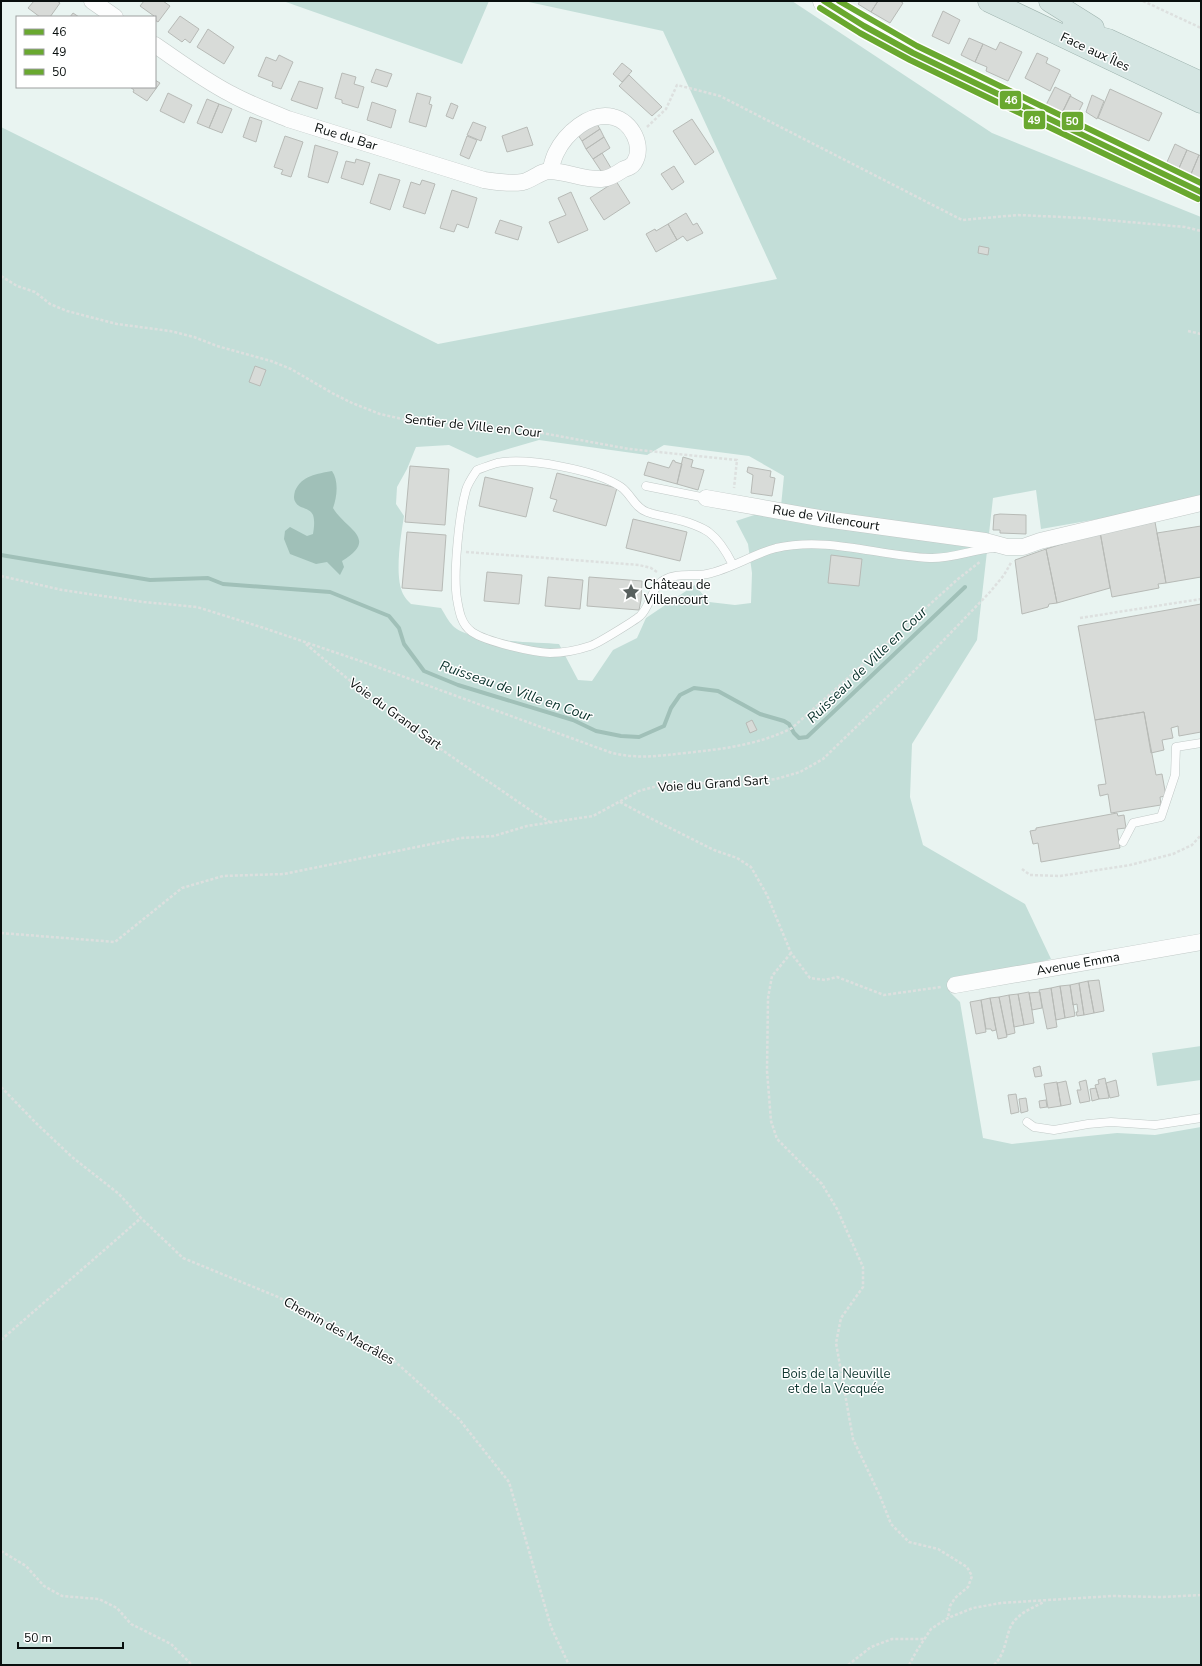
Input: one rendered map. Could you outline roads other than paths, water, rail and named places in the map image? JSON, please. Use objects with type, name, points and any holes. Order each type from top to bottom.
[{"type":"highway","name":"Face aux Îles","points":[[990,1],[1201,102]]},
{"type":"highway","name":"Face aux Îles","points":[[1020,1],[1089,35],[1108,40],[1201,82]]},
{"type":"highway","points":[[1050,1],[1091,26],[1108,40]]},
{"type":"main road","points":[[824,1],[864,26],[927,60],[1201,192]]},
{"type":"street","points":[[92,1],[114,16]]},
{"type":"street","name":"Rue du Bar","points":[[156,46],[196,74],[231,94],[288,119],[484,180],[503,183],[523,182],[550,171]]},
{"type":"street","points":[[606,116],[614,117],[623,121],[630,127],[635,136],[638,148],[637,157],[634,164],[604,180],[550,171],[556,153],[566,138],[576,128],[594,118],[606,116]]},
{"type":"street","name":"Rue de Villencourt","points":[[706,498],[825,519],[984,541],[1011,547],[1023,547],[1040,541],[1201,503]]},
{"type":"street","name":"Avenue Emma","points":[[955,985],[1201,942]]},
{"type":"lane","name":"Rue de Villencourt","points":[[733,565],[717,538],[704,529],[689,522],[646,512],[634,504],[623,488],[606,479],[591,473],[533,463],[498,463],[477,470],[466,488],[458,551],[456,592],[460,617],[472,631],[498,642],[522,649],[551,653],[592,646],[640,617],[647,608],[654,590],[662,580],[674,576],[706,574],[733,565],[774,549],[796,544],[827,544],[904,557],[932,558],[959,555],[990,548],[1011,547]]},
{"type":"lane","name":"Rue de Villencourt","points":[[646,486],[706,498]]},
{"type":"lane","points":[[1123,842],[1133,823],[1161,818],[1175,775],[1176,747],[1201,743]]},
{"type":"lane","points":[[1027,1122],[1034,1127],[1054,1130],[1088,1124],[1111,1122],[1155,1125],[1201,1118]]},
{"type":"waterway","name":"Ruisseau de Ville en Cour","points":[[1,555],[150,580],[208,578],[223,584],[330,592],[389,616],[399,628],[404,644],[424,671],[458,685],[573,720],[596,731],[621,736],[639,737],[664,726],[671,708],[680,695],[694,688],[718,691],[760,714],[784,721],[789,724],[799,738],[807,737],[965,587]]},
{"type":"place","name":"Château de Villencourt","points":[[631,592]]},
{"type":"park label","name":"Bois de la Neuville et de la Vecquée","points":[[836,1382]]}]
